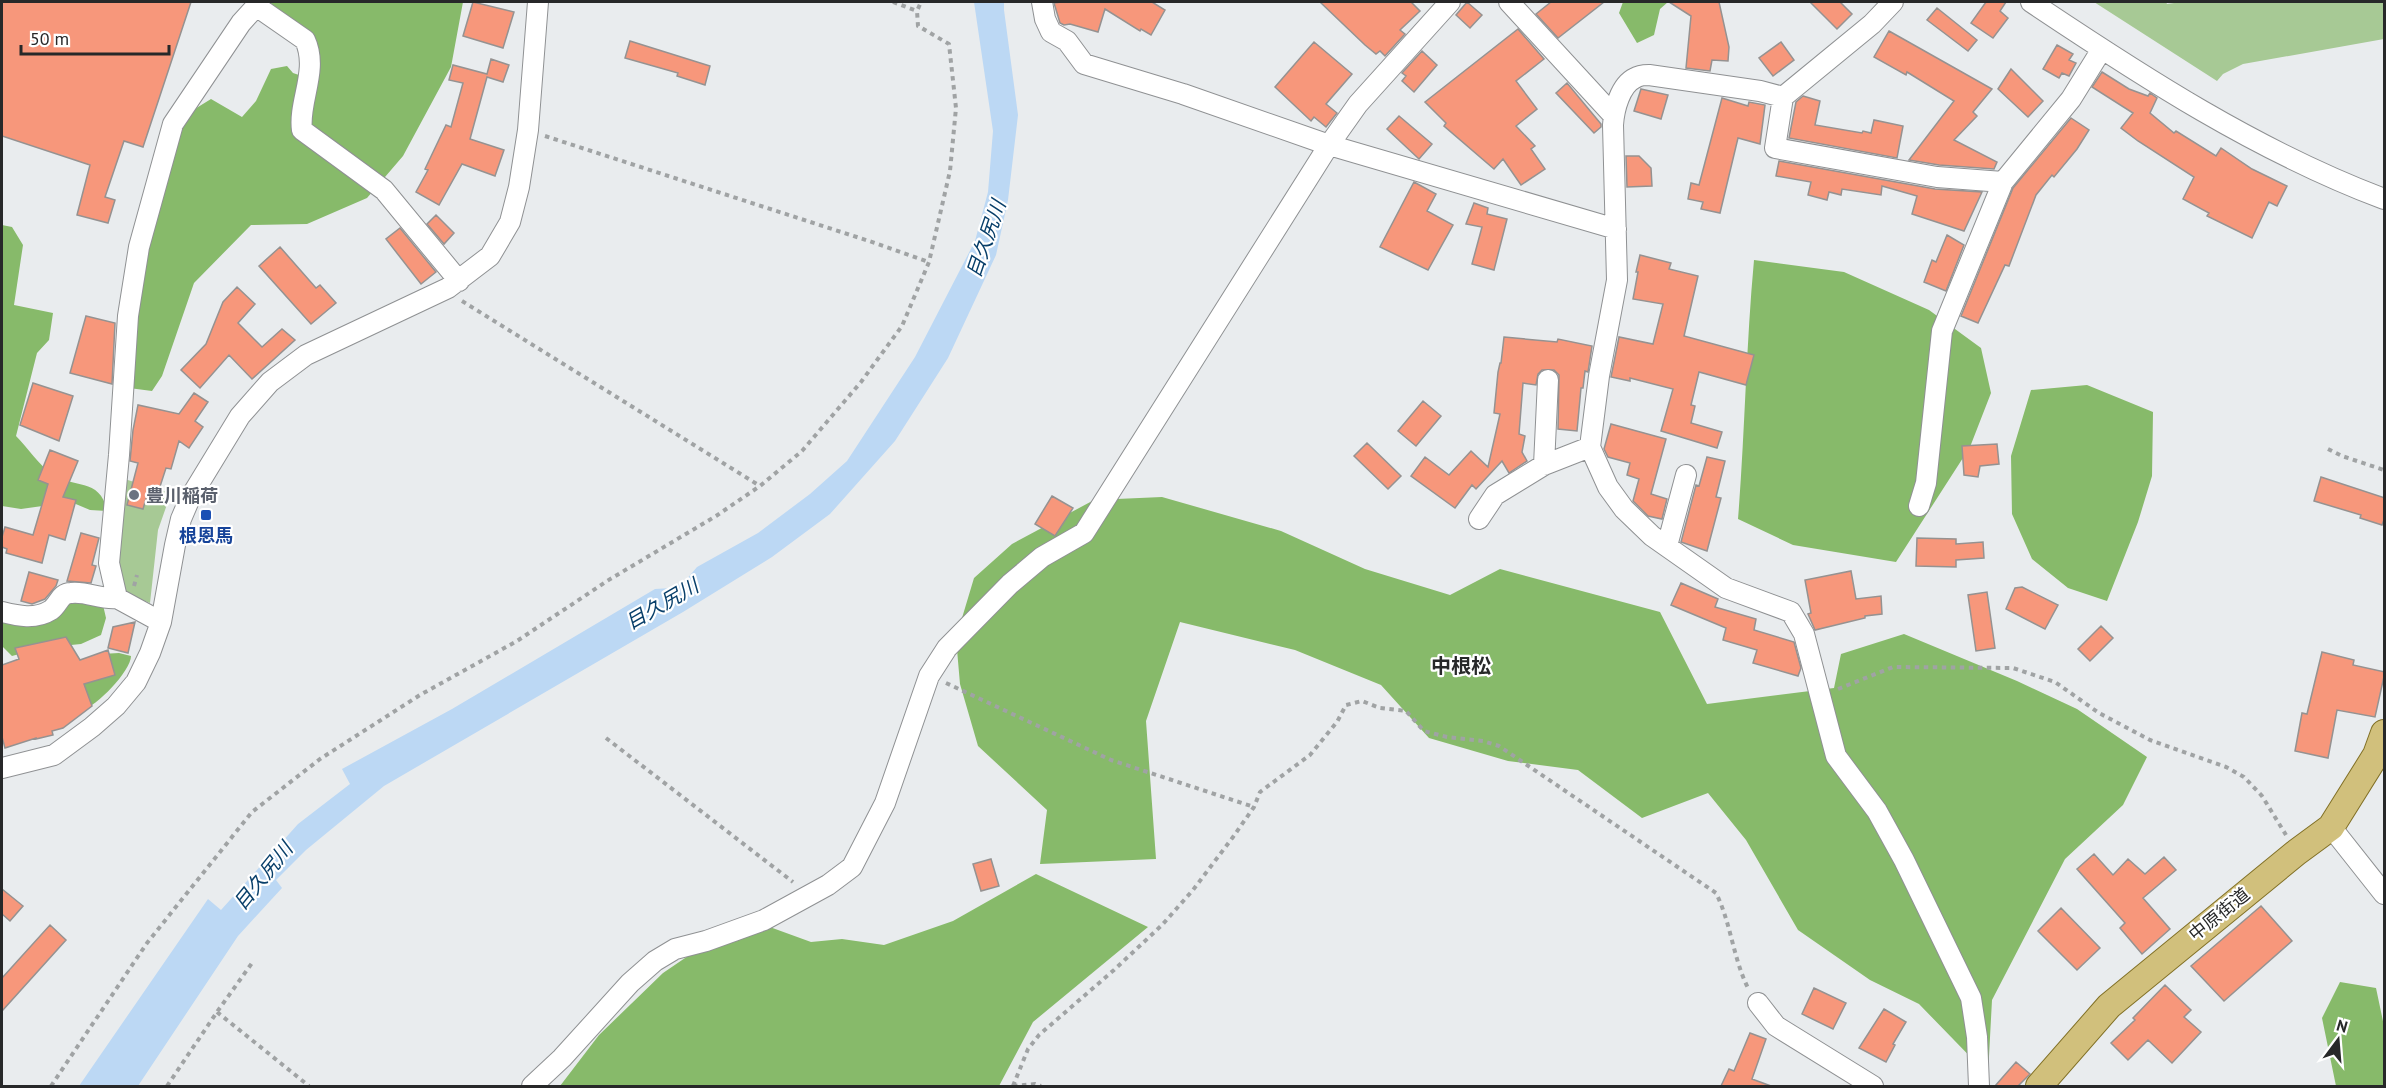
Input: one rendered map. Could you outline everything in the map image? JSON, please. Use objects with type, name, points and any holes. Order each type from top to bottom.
[{"type":"main road","name":"中原街道","points":[[2039,1086],[2109,1006],[2296,852],[2331,827],[2376,755],[2385,733]]},
{"type":"street","points":[[2,768],[54,756],[116,706],[136,682],[161,622],[181,519],[190,498],[240,416],[270,382],[306,355],[453,285],[490,256],[510,222],[519,187],[528,130],[538,2]]},
{"type":"street","points":[[1042,2],[1045,19],[1051,32],[1067,41],[1084,64],[1183,94],[1329,145],[1616,229]]},
{"type":"street","points":[[532,1086],[562,1058],[630,983],[655,961],[675,949],[706,941],[764,920],[828,885],[852,867],[885,803],[928,676],[947,648],[1010,584],[1042,557],[1084,533],[1329,145],[1358,104],[1450,2]]},
{"type":"street","points":[[1509,2],[1613,115]]},
{"type":"street","points":[[1893,2],[1872,24],[1783,97],[1775,148],[1937,177],[2002,182]]},
{"type":"street","points":[[2031,2],[2102,49],[2252,140],[2339,182],[2385,199]]},
{"type":"street","points":[[117,598],[109,563],[128,316],[139,247],[172,124],[241,23],[258,4],[304,40],[308,48],[309,87],[301,120],[302,130],[384,190],[453,285]]},
{"type":"street","points":[[1919,506],[1926,483],[1942,330],[2002,182],[2071,99],[2102,49]]},
{"type":"street","points":[[1783,97],[1760,91],[1649,75],[1635,78],[1620,96],[1613,115],[1617,280],[1599,376],[1590,447],[1608,487],[1624,509],[1652,536],[1726,588],[1791,612],[1804,634],[1836,756],[1877,811],[1904,860],[1971,998],[1977,1037],[1979,1086]]},
{"type":"street","points":[[1545,465],[1548,380]]},
{"type":"street","points":[[1479,519],[1495,495],[1545,465],[1590,447]]},
{"type":"street","points":[[1667,546],[1686,475]]},
{"type":"street","points":[[2,612],[22,618],[42,614],[52,609],[63,594],[73,592],[106,600],[117,598],[161,622]]},
{"type":"street","points":[[2331,827],[2385,894]]},
{"type":"street","points":[[1758,1003],[1776,1026],[1874,1086]]},
{"type":"path","points":[[893,2],[917,11]]},
{"type":"path","points":[[51,1086],[147,943],[252,812],[320,759],[420,695],[517,641],[607,581],[716,516],[760,486],[802,451],[861,382],[902,326],[929,262],[950,171],[956,108],[950,44],[918,26],[917,11],[921,2]]},
{"type":"path","points":[[528,130],[929,262]]},
{"type":"path","points":[[453,285],[456,297],[760,486]]},
{"type":"path","points":[[2328,449],[2385,470]]},
{"type":"path","points":[[1821,696],[1893,667],[2013,668],[2055,682],[2099,713],[2150,740],[2226,767],[2244,777],[2262,796],[2296,852]]},
{"type":"path","points":[[928,676],[1111,760],[1254,807]]},
{"type":"path","points":[[1041,1086],[1035,1084],[1013,1086],[1028,1049],[1039,1035],[1162,925],[1193,890],[1254,807],[1260,792],[1310,755],[1337,722],[1346,705],[1362,701],[1380,708],[1406,711],[1424,730],[1447,737],[1484,741],[1499,746],[1716,892],[1725,910],[1743,979],[1758,1003]]},
{"type":"path","points":[[606,738],[809,894]]},
{"type":"path","points":[[167,1086],[252,963]]},
{"type":"path","points":[[217,1012],[309,1086]]},
{"type":"green space","points":[[268,2],[463,2],[451,67],[403,156],[367,198],[307,224],[251,225],[194,283],[162,376],[152,391],[129,388],[145,203],[177,120],[211,99],[242,117],[256,101],[271,69],[287,66],[293,73],[302,76],[308,60]]},
{"type":"green space","points":[[1623,2],[1668,2],[1660,9],[1654,35],[1637,43],[1619,13]]},
{"type":"green space","points":[[2094,2],[2166,2],[2167,4],[2181,2],[2384,2],[2384,39],[2243,64],[2223,74],[2217,81]]},
{"type":"green space","points":[[2,225],[12,227],[23,245],[14,305],[53,313],[49,340],[37,353],[16,436],[52,474],[60,479],[85,485],[99,493],[107,511],[90,510],[71,502],[21,509],[2,506]]},
{"type":"green space","points":[[1754,260],[1844,272],[1929,310],[1981,348],[1991,393],[1970,447],[1896,562],[1793,545],[1738,519]]},
{"type":"green space","points":[[2087,385],[2153,412],[2152,476],[2138,522],[2107,601],[2068,588],[2032,559],[2012,514],[2011,456],[2031,390]]},
{"type":"green space","points":[[121,478],[171,493],[158,530],[150,603],[123,593],[119,578]]},
{"type":"green space","points":[[1162,497],[1281,531],[1365,569],[1450,595],[1500,569],[1660,612],[1707,704],[1834,688],[1841,654],[1904,634],[2017,681],[2077,709],[2147,757],[2123,805],[2065,859],[1992,1000],[1988,1075],[1919,1004],[1870,980],[1798,930],[1746,840],[1708,793],[1642,818],[1578,770],[1508,761],[1429,738],[1381,685],[1295,650],[1180,622],[1146,721],[1156,859],[1040,864],[1047,810],[978,746],[960,684],[956,638],[974,578],[1012,544],[1094,500]]},
{"type":"green space","points":[[68,600],[103,605],[106,618],[101,635],[81,644],[41,648],[12,656],[2,646],[2,621]]},
{"type":"green space","points":[[119,653],[131,656],[125,670],[104,696],[82,710],[83,667],[101,654]]},
{"type":"green space","points":[[1036,874],[1148,927],[1033,1022],[999,1086],[560,1086],[599,1035],[663,973],[713,939],[767,926],[811,942],[842,939],[884,945],[953,921]]},
{"type":"green space","points":[[2340,982],[2376,988],[2384,1026],[2384,1086],[2336,1086],[2322,1018]]},
{"type":"water","name":"目久尻川","points":[[974,2],[1004,2],[1018,115],[1008,200],[996,255],[948,358],[895,441],[830,514],[772,557],[683,612],[384,786],[306,850],[276,880],[282,888],[238,936],[138,1086],[79,1086],[208,899],[221,910],[298,824],[350,784],[342,769],[452,709],[655,589],[672,588],[686,580],[697,567],[758,533],[810,494],[847,461],[915,357],[975,241],[988,192],[993,131]]},
{"type":"building","points":[[2,2],[191,2],[143,147],[124,141],[105,197],[115,200],[108,223],[77,215],[90,165],[2,136]]},
{"type":"building","points":[[473,2],[514,12],[503,48],[463,36]]},
{"type":"building","points":[[1152,2],[1165,10],[1151,35],[1141,29],[1140,31],[1105,9],[1098,32],[1060,23],[1054,3]]},
{"type":"building","points":[[1320,2],[1411,2],[1420,11],[1400,30],[1405,34],[1385,56],[1380,51],[1376,54],[1365,45]]},
{"type":"building","points":[[1467,2],[1482,15],[1470,28],[1456,15]]},
{"type":"building","points":[[1551,2],[1604,2],[1558,38],[1536,14]]},
{"type":"building","points":[[1669,2],[1719,2],[1729,47],[1728,61],[1712,60],[1710,71],[1686,68],[1691,16]]},
{"type":"building","points":[[1810,2],[1840,2],[1852,14],[1837,29]]},
{"type":"building","points":[[1986,2],[2006,2],[2000,11],[2008,18],[1993,38],[1971,23]]},
{"type":"building","points":[[1937,8],[1977,40],[1968,51],[1927,20]]},
{"type":"building","points":[[1518,29],[1544,59],[1516,81],[1537,109],[1516,126],[1535,146],[1531,149],[1545,169],[1521,185],[1503,159],[1494,169],[1444,126],[1446,123],[1425,102]]},
{"type":"building","points":[[1889,31],[1992,89],[1973,112],[1977,116],[1954,140],[1997,162],[1994,169],[1939,165],[1909,160],[1954,101],[1907,72],[1906,75],[1874,57]]},
{"type":"building","points":[[630,41],[710,66],[705,85],[677,76],[678,73],[625,58]]},
{"type":"building","points":[[1314,42],[1352,74],[1326,104],[1337,113],[1326,127],[1314,117],[1311,121],[1275,87]]},
{"type":"building","points":[[1781,42],[1794,60],[1773,76],[1759,58]]},
{"type":"building","points":[[2057,45],[2073,54],[2069,60],[2076,63],[2069,76],[2062,73],[2059,78],[2043,69]]},
{"type":"building","points":[[1422,51],[1437,65],[1414,92],[1402,81],[1406,76],[1402,73]]},
{"type":"building","points":[[491,59],[509,65],[503,82],[487,77],[470,139],[504,150],[495,176],[462,164],[439,205],[416,192],[428,170],[425,169],[446,125],[451,127],[463,83],[449,80],[453,65],[487,74]]},
{"type":"building","points":[[2011,69],[2043,101],[2028,117],[1998,89]]},
{"type":"building","points":[[2102,72],[2129,89],[2148,96],[2150,93],[2157,98],[2150,113],[2174,133],[2176,131],[2216,156],[2221,148],[2252,169],[2287,186],[2277,206],[2269,202],[2252,238],[2207,216],[2209,213],[2183,199],[2194,177],[2121,128],[2133,113],[2092,87]]},
{"type":"building","points":[[1567,83],[1601,124],[1601,127],[1594,133],[1556,93]]},
{"type":"building","points":[[1641,89],[1668,95],[1661,119],[1634,111]]},
{"type":"building","points":[[1803,96],[1820,101],[1815,125],[1862,133],[1863,131],[1871,133],[1874,120],[1903,126],[1897,158],[1789,138],[1796,102]]},
{"type":"building","points":[[1722,98],[1748,106],[1749,102],[1765,105],[1760,144],[1738,138],[1720,213],[1701,209],[1703,202],[1688,199],[1691,183],[1699,185]]},
{"type":"building","points":[[1399,116],[1432,144],[1419,159],[1387,129]]},
{"type":"building","points":[[2071,118],[2089,130],[2077,149],[2036,195],[2009,266],[2005,265],[1978,323],[1961,316],[2013,188]]},
{"type":"building","points":[[1626,156],[1639,156],[1651,168],[1652,186],[1627,187]]},
{"type":"building","points":[[1779,161],[1935,189],[1982,192],[1964,231],[1912,214],[1917,196],[1882,186],[1881,195],[1842,189],[1841,195],[1829,192],[1827,200],[1808,195],[1811,182],[1776,176]]},
{"type":"building","points":[[1414,182],[1436,194],[1427,211],[1453,225],[1428,270],[1380,247]]},
{"type":"building","points":[[1474,203],[1488,208],[1487,214],[1507,219],[1494,270],[1472,264],[1482,227],[1466,224]]},
{"type":"building","points":[[436,215],[454,233],[444,244],[427,224]]},
{"type":"building","points":[[400,228],[436,272],[421,284],[386,239]]},
{"type":"building","points":[[1947,235],[1964,245],[1946,291],[1924,282],[1932,260],[1936,262]]},
{"type":"building","points":[[280,247],[316,288],[320,285],[336,303],[311,324],[259,266]]},
{"type":"building","points":[[1640,255],[1671,263],[1669,269],[1698,276],[1684,336],[1754,355],[1746,385],[1699,372],[1691,405],[1695,406],[1691,423],[1722,432],[1717,448],[1661,431],[1673,389],[1630,378],[1630,381],[1611,377],[1619,337],[1653,344],[1663,304],[1633,299]]},
{"type":"building","points":[[237,287],[255,304],[238,323],[262,347],[282,329],[295,340],[252,379],[229,355],[200,388],[181,370],[206,344],[223,302]]},
{"type":"building","points":[[86,316],[115,323],[112,384],[70,373]]},
{"type":"building","points":[[1504,337],[1557,342],[1558,339],[1592,346],[1588,372],[1585,371],[1583,388],[1581,388],[1577,431],[1558,429],[1559,375],[1554,370],[1542,370],[1538,374],[1536,385],[1523,383],[1519,434],[1525,436],[1522,452],[1527,461],[1509,473],[1502,461],[1476,489],[1472,485],[1455,508],[1411,476],[1425,457],[1449,475],[1471,451],[1488,467],[1500,414],[1494,413]]},
{"type":"building","points":[[33,383],[73,396],[59,441],[20,425]]},
{"type":"building","points":[[194,393],[208,402],[195,421],[203,427],[189,448],[179,441],[171,469],[166,468],[155,502],[146,499],[143,509],[127,505],[138,463],[130,461],[138,405],[179,414]]},
{"type":"building","points":[[1423,401],[1441,416],[1416,446],[1398,431]]},
{"type":"building","points":[[1611,424],[1666,439],[1651,494],[1667,499],[1662,519],[1648,516],[1633,501],[1639,479],[1627,475],[1630,463],[1608,457],[1604,449]]},
{"type":"building","points":[[1367,443],[1401,476],[1388,489],[1354,456]]},
{"type":"building","points":[[1997,444],[1999,464],[1980,466],[1978,477],[1964,475],[1962,446]]},
{"type":"building","points":[[50,450],[78,461],[63,497],[76,500],[65,540],[49,535],[42,563],[6,553],[7,549],[2,547],[2,537],[5,527],[33,535],[48,484],[38,480]]},
{"type":"building","points":[[1707,457],[1725,461],[1716,497],[1721,498],[1707,551],[1681,542],[1696,485],[1699,486]]},
{"type":"building","points":[[2321,477],[2385,498],[2385,517],[2382,525],[2360,518],[2361,515],[2314,501]]},
{"type":"building","points":[[1052,496],[1073,508],[1055,536],[1035,524]]},
{"type":"building","points":[[81,533],[99,538],[92,565],[96,566],[91,583],[67,581]]},
{"type":"building","points":[[1917,538],[1956,539],[1956,544],[1983,542],[1984,558],[1956,560],[1956,567],[1916,566]]},
{"type":"building","points":[[1851,571],[1856,599],[1881,596],[1882,614],[1865,616],[1865,618],[1815,630],[1808,614],[1811,613],[1805,580]]},
{"type":"building","points":[[29,572],[58,580],[45,599],[32,604],[21,601]]},
{"type":"building","points":[[1681,583],[1718,599],[1715,607],[1756,619],[1754,630],[1794,642],[1801,668],[1798,676],[1753,663],[1757,650],[1723,640],[1726,628],[1671,605]]},
{"type":"building","points":[[2022,587],[2058,605],[2045,629],[2006,609],[2015,588]]},
{"type":"building","points":[[1987,592],[1995,648],[1976,651],[1968,595]]},
{"type":"building","points":[[135,622],[128,653],[108,648],[113,627]]},
{"type":"building","points":[[2101,626],[2113,638],[2090,661],[2078,649]]},
{"type":"building","points":[[66,637],[80,660],[108,650],[115,675],[84,684],[92,706],[63,728],[52,731],[53,735],[5,748],[2,737],[2,665],[19,659],[15,648]]},
{"type":"building","points":[[2322,652],[2354,660],[2353,665],[2385,672],[2375,717],[2337,710],[2328,758],[2295,751],[2302,713],[2307,714]]},
{"type":"building","points":[[2094,854],[2113,875],[2128,859],[2145,874],[2164,857],[2176,870],[2143,898],[2170,929],[2142,954],[2120,928],[2125,923],[2077,869]]},
{"type":"building","points":[[991,859],[999,886],[981,891],[973,864]]},
{"type":"building","points":[[2,889],[23,906],[10,921],[2,914]]},
{"type":"building","points":[[2261,906],[2292,941],[2224,1001],[2191,966]]},
{"type":"building","points":[[2061,908],[2100,948],[2077,970],[2038,931]]},
{"type":"building","points":[[50,925],[66,940],[2,1011],[2,978]]},
{"type":"building","points":[[2165,985],[2191,1010],[2184,1017],[2201,1032],[2172,1063],[2148,1040],[2128,1060],[2111,1043],[2135,1020],[2133,1018]]},
{"type":"building","points":[[1814,988],[1846,1003],[1833,1029],[1802,1014]]},
{"type":"building","points":[[1884,1009],[1906,1022],[1886,1062],[1859,1048]]},
{"type":"building","points":[[1750,1033],[1766,1039],[1752,1079],[1771,1086],[1721,1086],[1729,1069],[1734,1071]]},
{"type":"building","points":[[2016,1062],[2030,1074],[2018,1086],[1995,1086]]},
{"type":"place","name":"豊川稲荷","points":[[134,495]]},
{"type":"place","name":"根恩馬","points":[[206,515]]},
{"type":"district","name":"中根松","points":[[1461,666]]}]
